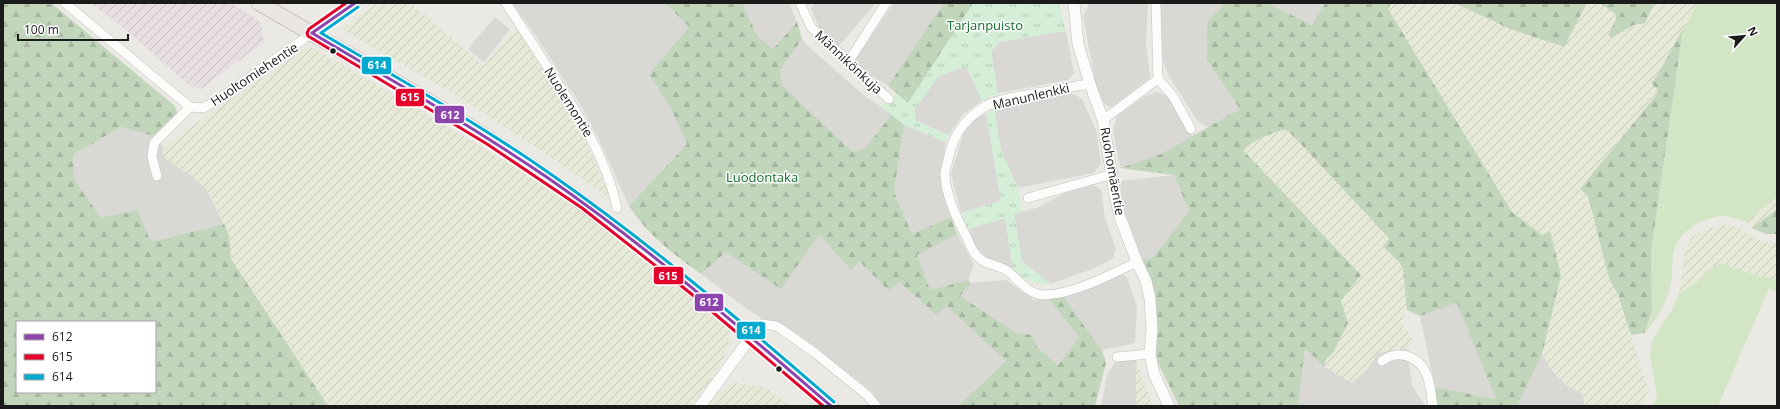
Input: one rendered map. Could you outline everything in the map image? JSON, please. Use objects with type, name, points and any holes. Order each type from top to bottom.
[{"type":"highway","points":[[259,3],[470,127],[548,178],[618,229],[751,337],[831,406]]},
{"type":"street","points":[[65,3],[190,107],[154,143],[152,157],[157,176]]},
{"type":"street","points":[[312,33],[355,3]]},
{"type":"street","name":"Nuolemontie","points":[[506,3],[593,140],[614,195],[617,208]]},
{"type":"street","name":"Männikönkuja","points":[[800,3],[811,28],[889,99]]},
{"type":"street","points":[[849,61],[886,3]]},
{"type":"street","name":"Ruohomäentie","points":[[1074,3],[1078,44],[1103,120],[1113,174],[1115,196],[1120,217],[1146,281],[1150,299],[1152,330],[1150,354],[1154,374],[1169,406]]},
{"type":"street","points":[[1156,3],[1158,79],[1173,96],[1191,129]]},
{"type":"street","name":"Huoltomiehentie","points":[[190,107],[203,108],[216,101],[312,33]]},
{"type":"street","points":[[1103,120],[1158,79]]},
{"type":"street","name":"Manunlenkki","points":[[1090,84],[1003,100],[987,105],[975,114],[959,130],[950,149],[944,174],[949,196],[956,217],[966,234],[970,247],[977,257],[986,263],[1008,271],[1016,281],[1030,291],[1045,295],[1059,293],[1107,277],[1137,262]]},
{"type":"street","points":[[1028,198],[1113,174]]},
{"type":"street","points":[[700,406],[762,324],[776,326],[815,352],[867,395],[876,406]]},
{"type":"street","points":[[1117,357],[1150,354]]},
{"type":"street","points":[[1382,361],[1390,355],[1400,354],[1412,359],[1422,368],[1428,378],[1433,406]]},
{"type":"shaded area","points":[[90,3],[231,3],[261,22],[264,42],[201,89],[190,86],[127,31]]},
{"type":"shaded area","points":[[512,3],[665,3],[689,27],[649,74],[671,109],[687,144],[629,206],[598,137],[579,103],[538,39]]},
{"type":"shaded area","points":[[742,3],[789,3],[797,22],[773,49],[757,35]]},
{"type":"shaded area","points":[[815,3],[876,3],[838,47],[821,33],[811,8]]},
{"type":"shaded area","points":[[894,3],[941,3],[943,5],[888,86],[853,63]]},
{"type":"shaded area","points":[[1090,3],[1148,3],[1146,43],[1150,78],[1111,107],[1104,104],[1096,86],[1083,16]]},
{"type":"shaded area","points":[[1161,3],[1225,3],[1207,22],[1207,60],[1240,109],[1209,127],[1198,122],[1169,76],[1163,61],[1160,43]]},
{"type":"shaded area","points":[[1267,3],[1325,3],[1312,25]]},
{"type":"shaded area","points":[[495,17],[510,29],[484,62],[468,49]]},
{"type":"shaded area","points":[[1066,31],[1074,73],[1068,80],[998,93],[991,52],[999,42]]},
{"type":"shaded area","points":[[802,39],[866,97],[892,114],[866,147],[853,152],[782,85],[780,70]]},
{"type":"shaded area","points":[[966,66],[982,101],[963,114],[949,135],[916,121],[914,111],[938,77]]},
{"type":"shaded area","points":[[1156,92],[1167,96],[1193,136],[1161,154],[1120,168],[1113,130],[1117,116],[1145,96]]},
{"type":"shaded area","points":[[1071,93],[1082,99],[1096,130],[1101,163],[1094,173],[1018,188],[1001,150],[994,107]]},
{"type":"shaded area","points":[[986,113],[1001,201],[961,213],[951,174],[964,132],[975,119]]},
{"type":"shaded area","points":[[904,125],[946,142],[942,165],[941,188],[951,217],[912,234],[894,192]]},
{"type":"shaded area","points":[[121,127],[153,136],[164,147],[162,153],[166,159],[193,177],[206,189],[224,224],[151,242],[101,218],[74,179],[73,155]]},
{"type":"shaded area","points":[[1174,175],[1189,211],[1153,257],[1141,261],[1123,210],[1120,181]]},
{"type":"shaded area","points":[[1093,185],[1101,189],[1105,218],[1116,250],[1113,258],[1095,268],[1050,284],[1022,261],[1014,214],[1037,208],[1065,193]]},
{"type":"shaded area","points":[[1005,218],[1013,269],[987,258],[975,246],[968,229]]},
{"type":"shaded area","points":[[957,234],[974,264],[968,280],[930,290],[916,255]]},
{"type":"shaded area","points":[[819,235],[851,269],[859,261],[889,290],[898,282],[936,315],[947,305],[1006,361],[958,406],[883,406],[872,392],[819,350],[781,323],[767,322],[747,309],[701,274],[726,252]]},
{"type":"shaded area","points":[[1119,273],[1126,276],[1137,306],[1135,343],[1102,350],[1061,294]]},
{"type":"shaded area","points":[[1006,280],[1034,300],[1048,298],[1079,337],[1058,365],[1038,348],[1032,335],[1015,332],[960,296],[971,283]]},
{"type":"shaded area","points":[[1457,303],[1497,399],[1435,387],[1420,316]]},
{"type":"shaded area","points":[[1305,347],[1323,366],[1352,383],[1366,370],[1378,353],[1407,348],[1412,385],[1425,406],[1298,406]]},
{"type":"shaded area","points":[[1542,354],[1554,373],[1565,384],[1582,394],[1585,406],[1517,406]]},
{"type":"shaded area","points":[[1136,356],[1136,406],[1101,406],[1107,375],[1118,358]]},
{"type":"green space","points":[[3,3],[51,3],[175,106],[177,113],[153,136],[121,127],[73,155],[74,179],[101,218],[137,210],[151,242],[224,224],[229,236],[231,259],[328,406],[3,406]]},
{"type":"green space","points":[[377,3],[410,3],[483,65],[517,28],[589,147],[609,195],[608,197],[540,150],[452,93],[341,29]]},
{"type":"green space","name":"Luodontaka","points":[[665,3],[742,3],[757,35],[773,49],[797,22],[802,39],[780,70],[782,85],[853,152],[866,147],[892,114],[904,125],[894,192],[912,234],[951,217],[957,234],[917,255],[930,290],[968,280],[971,283],[960,296],[1015,332],[1032,335],[1038,348],[1058,365],[1079,337],[1048,298],[1061,294],[1102,350],[1106,363],[1095,406],[958,406],[1006,361],[947,306],[936,315],[899,282],[889,291],[859,261],[851,270],[819,235],[781,289],[726,252],[701,274],[653,235],[629,206],[687,144],[671,109],[649,74],[689,27]]},
{"type":"green space","points":[[941,3],[998,3],[966,66],[938,77],[914,111],[908,103],[888,86],[942,6]]},
{"type":"green space","name":"Tarjanpuisto","points":[[973,3],[1059,3],[1066,31],[999,42],[991,52],[998,93],[982,101],[966,66],[938,77],[914,111],[916,121],[949,135],[946,142],[904,125],[880,106],[897,94],[908,103]]},
{"type":"green space","points":[[1225,3],[1267,3],[1312,25],[1325,3],[1391,3],[1388,9],[1512,212],[1542,235],[1549,231],[1551,234],[1561,276],[1542,354],[1517,406],[1438,406],[1435,387],[1496,399],[1457,303],[1420,316],[1407,310],[1403,268],[1383,246],[1389,239],[1387,236],[1296,139],[1288,131],[1283,130],[1255,141],[1244,151],[1361,275],[1341,301],[1348,323],[1333,353],[1327,358],[1323,366],[1305,348],[1298,406],[1179,406],[1158,363],[1141,261],[1153,257],[1189,211],[1174,175],[1120,168],[1161,154],[1240,109],[1207,60],[1207,22]]},
{"type":"green space","points":[[1391,3],[1455,3],[1510,29],[1564,47],[1587,3],[1599,3],[1616,14],[1616,19],[1609,30],[1615,37],[1633,25],[1642,24],[1654,3],[1698,3],[1656,77],[1651,83],[1657,89],[1657,93],[1580,189],[1587,195],[1590,203],[1609,278],[1617,292],[1648,389],[1646,399],[1640,406],[1585,406],[1582,394],[1565,384],[1554,373],[1542,354],[1561,276],[1542,235],[1512,212],[1388,9]]},
{"type":"green space","points":[[1455,3],[1587,3],[1564,47],[1510,29]]},
{"type":"green space","points":[[1599,3],[1654,3],[1645,23],[1633,25],[1612,38],[1608,35],[1616,19],[1616,14]]},
{"type":"green space","points":[[1698,3],[1777,3],[1777,197],[1746,222],[1722,216],[1716,217],[1701,222],[1682,235],[1675,247],[1671,284],[1667,298],[1645,333],[1652,310],[1651,251],[1683,29]]},
{"type":"green space","points":[[1683,29],[1651,251],[1652,310],[1645,333],[1631,335],[1617,292],[1609,278],[1590,203],[1587,195],[1580,189],[1657,94],[1657,89],[1651,83],[1656,77]]},
{"type":"green space","points":[[309,46],[410,104],[513,166],[599,224],[673,281],[723,324],[729,330],[729,342],[724,357],[712,378],[691,406],[328,406],[231,259],[229,236],[206,189],[193,177],[166,159],[162,153],[164,147],[193,125]]},
{"type":"green space","points":[[994,107],[1001,150],[1018,188],[1022,212],[1014,214],[1022,261],[1050,284],[1034,283],[1013,269],[1005,218],[968,229],[961,213],[1001,201],[986,113]]},
{"type":"green space","points":[[1283,130],[1288,131],[1296,139],[1387,236],[1389,239],[1383,246],[1403,268],[1407,310],[1400,322],[1412,337],[1411,344],[1407,348],[1378,353],[1366,370],[1352,383],[1323,366],[1327,358],[1333,353],[1348,323],[1341,301],[1360,274],[1337,248],[1268,178],[1244,150],[1260,139]]},
{"type":"green space","points":[[1777,197],[1777,209],[1752,228],[1746,222]]},
{"type":"green space","points":[[1777,209],[1777,234],[1766,234],[1752,228]]},
{"type":"green space","points":[[1719,225],[1728,225],[1738,228],[1763,242],[1777,243],[1777,279],[1758,276],[1720,263],[1707,271],[1696,283],[1679,293],[1686,246],[1691,238],[1698,233]]},
{"type":"green space","points":[[1720,263],[1758,276],[1777,279],[1777,292],[1769,288],[1718,406],[1653,406],[1657,396],[1650,355],[1652,340],[1672,310],[1679,293],[1696,283],[1707,271]]},
{"type":"green space","points":[[1136,360],[1153,406],[1136,406]]},
{"type":"green space","points":[[735,383],[766,388],[792,406],[706,406],[723,389]]},
{"type":"transit line","name":"615","points":[[346,3],[309,29],[307,33],[308,36],[487,144],[582,208],[689,292],[823,406]]},
{"type":"transit line","name":"612","points":[[312,33],[355,3]]},
{"type":"transit line","name":"614","points":[[358,7],[321,33],[496,137],[589,201],[661,256],[834,402]]},
{"type":"transit line","name":"612","points":[[312,33],[490,140],[585,204],[692,288],[831,406]]}]
